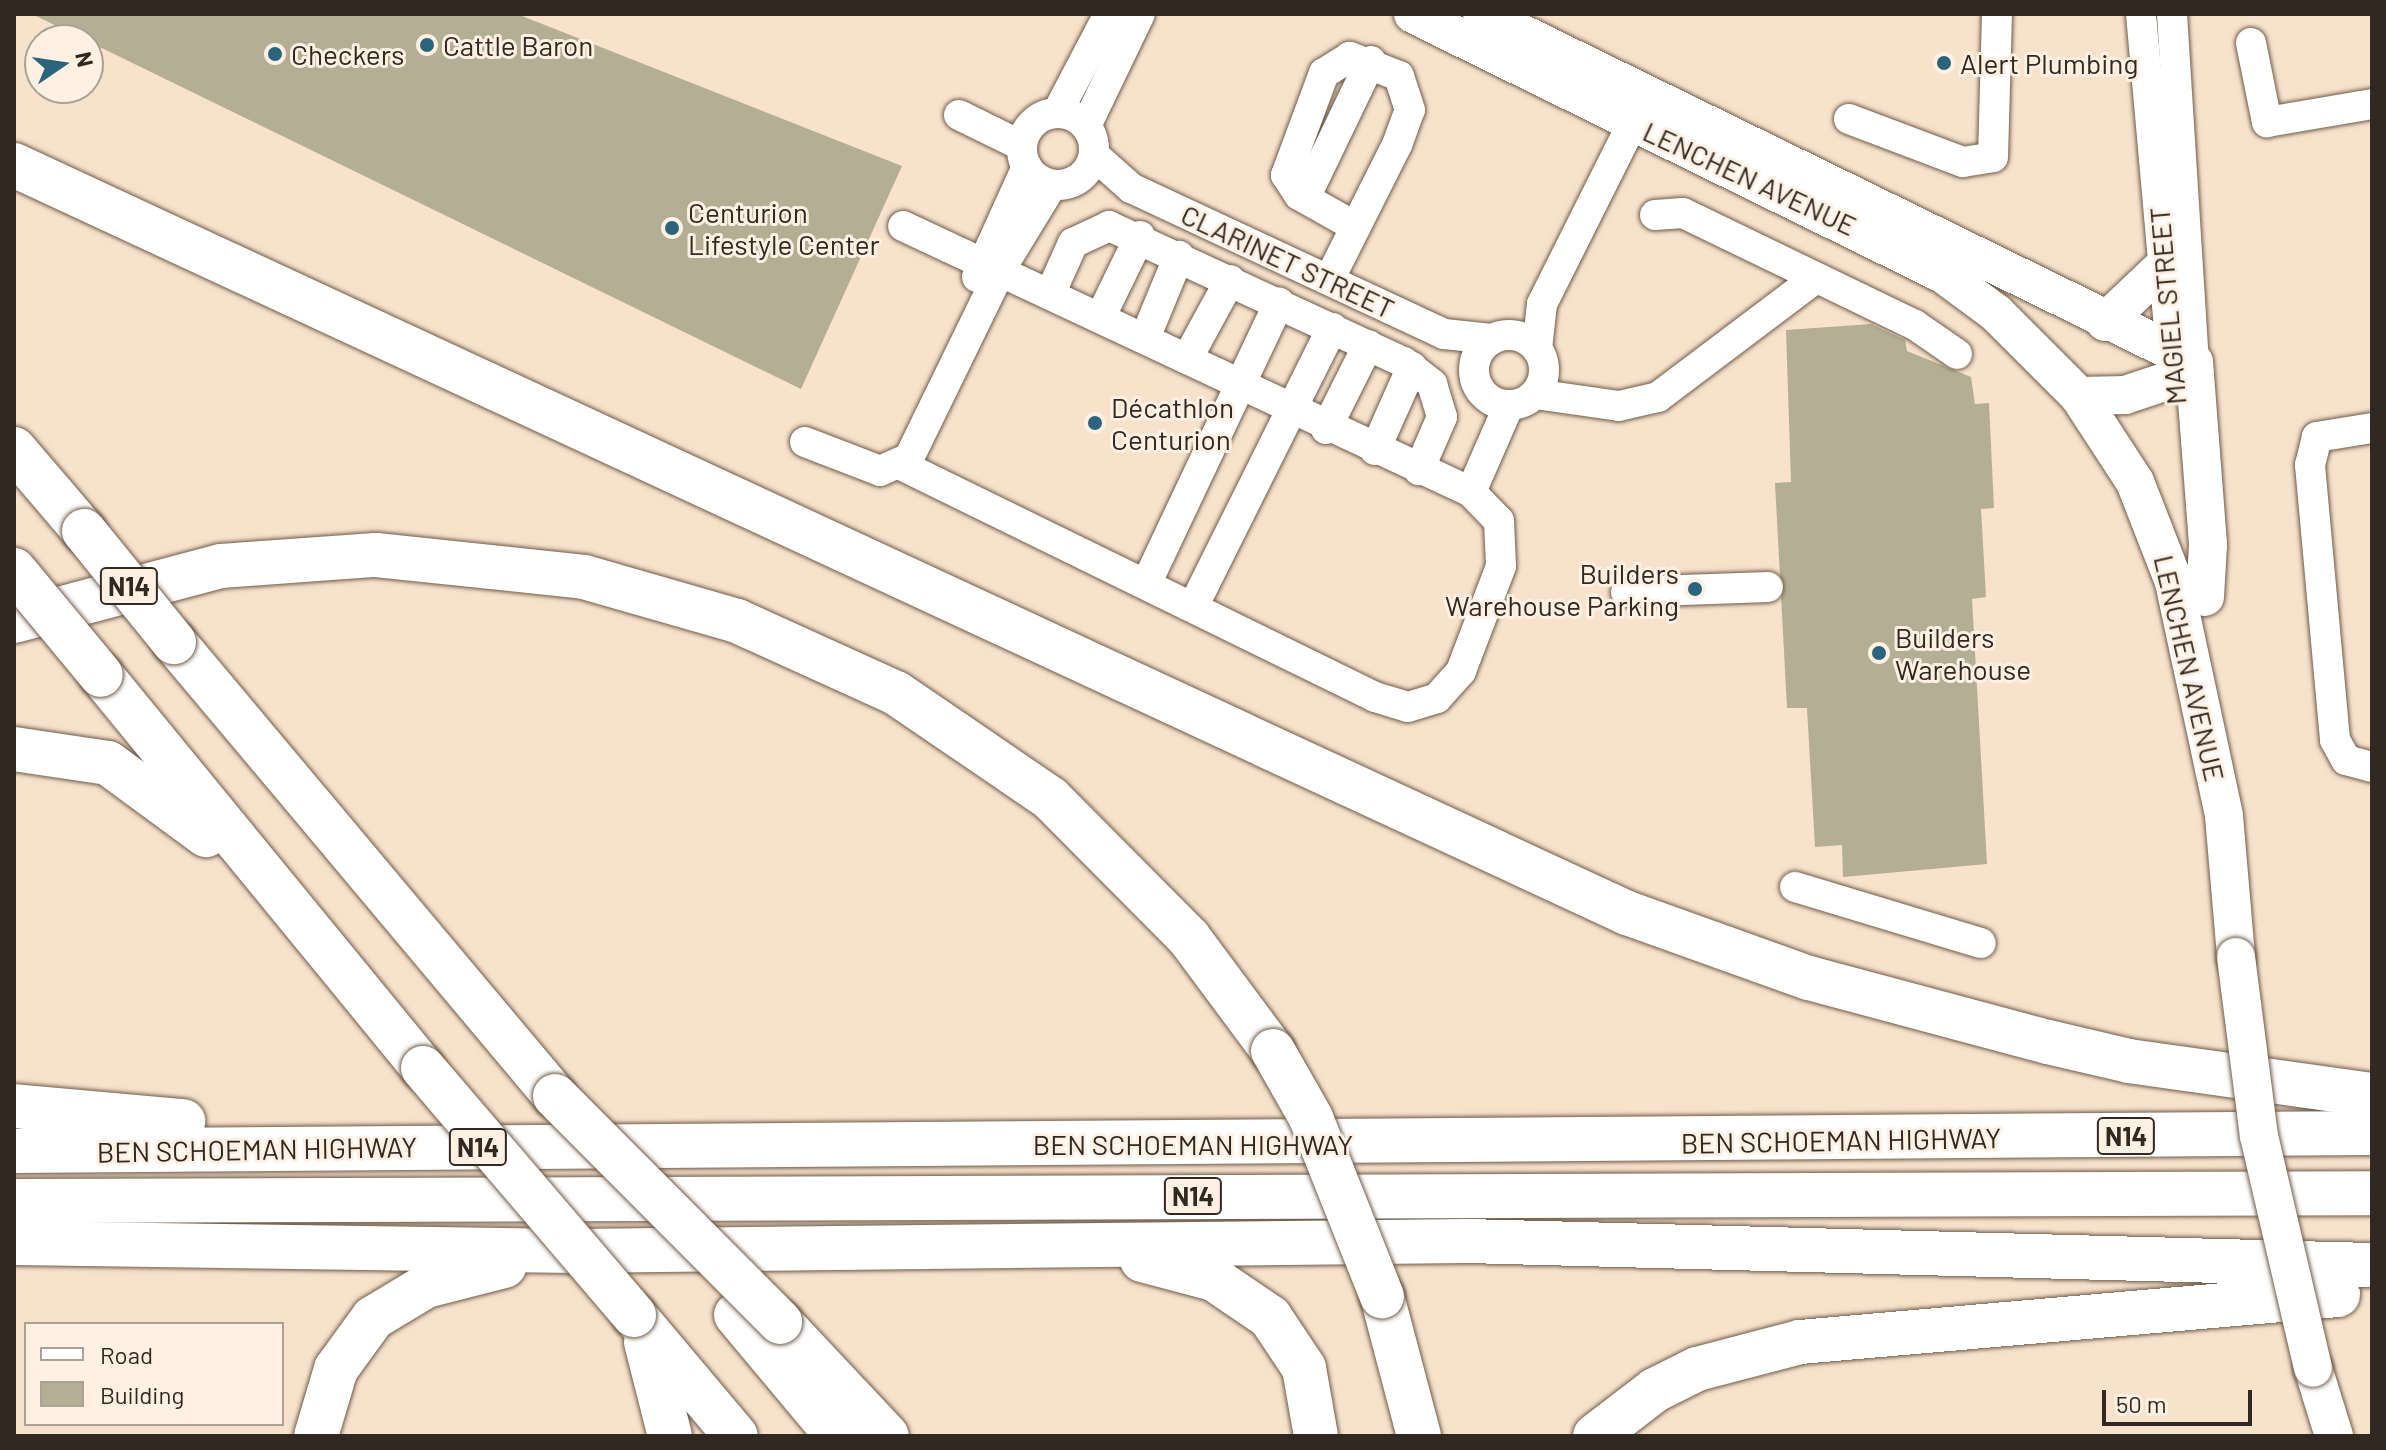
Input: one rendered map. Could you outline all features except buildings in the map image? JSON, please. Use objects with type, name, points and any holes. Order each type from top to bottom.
[{"type":"highway","points":[[14,165],[1627,913],[1809,978],[2048,1042],[2129,1061],[2372,1095]]},
{"type":"highway","name":"N14","points":[[14,449],[837,1436]]},
{"type":"highway","points":[[14,621],[221,566],[376,555],[584,577],[699,608],[860,673],[972,739],[1050,798],[1189,938],[1273,1051],[1311,1118],[1382,1296],[1419,1436]]},
{"type":"highway","name":"N14","points":[[14,570],[423,1068],[736,1436]]},
{"type":"highway","points":[[14,749],[108,763],[187,814],[372,1006]]},
{"type":"highway","points":[[555,1096],[780,1322],[887,1436]]},
{"type":"highway","points":[[14,1106],[97,1118],[661,1146]]},
{"type":"highway","name":"BEN SCHOEMAN HIGHWAY","points":[[14,1151],[2372,1133]]},
{"type":"highway","name":"BEN SCHOEMAN HIGHWAY","points":[[14,1201],[2372,1193]]},
{"type":"highway","points":[[14,1243],[573,1251],[1694,1244],[2167,1265],[2372,1265]]},
{"type":"highway","points":[[972,1249],[1133,1258],[1214,1279],[1251,1300],[1292,1342],[1312,1395],[1316,1436]]},
{"type":"highway","points":[[316,1436],[325,1393],[348,1347],[397,1299],[465,1275],[573,1251]]},
{"type":"highway","points":[[1595,1436],[1655,1390],[1697,1369],[1800,1342],[2372,1291]]},
{"type":"highway","points":[[637,1318],[670,1436]]},
{"type":"main road","name":"LENCHEN AVENUE","points":[[1413,14],[1943,274],[1996,313],[2079,396],[2135,482],[2157,532],[2224,816],[2236,957],[2259,1136],[2313,1368],[2334,1436]]},
{"type":"main road","name":"LENCHEN AVENUE","points":[[1482,14],[2105,322],[2183,367]]},
{"type":"main road","points":[[2105,322],[2164,266]]},
{"type":"main road","points":[[2079,396],[2125,395],[2183,367]]},
{"type":"main road","name":"MAGIEL STREET","points":[[2183,367],[2208,545],[2205,597],[2224,816]]},
{"type":"street","points":[[901,465],[922,438],[992,263],[1026,147],[1057,113],[1109,14]]},
{"type":"street","points":[[992,263],[1064,183],[1090,141],[1140,14]]},
{"type":"street","points":[[1849,119],[1963,162],[1993,157],[1997,14]]},
{"type":"street","name":"MAGIEL STREET","points":[[2141,14],[2164,266],[2183,367]]},
{"type":"street","name":"MAGIEL STREET","points":[[2172,14],[2183,367]]},
{"type":"street","points":[[2251,43],[2267,122],[2372,104]]},
{"type":"street","points":[[1329,280],[1356,227],[1410,110],[1405,82],[1371,61],[1350,57],[1324,73],[1287,166],[1291,187],[1356,227]]},
{"type":"street","points":[[963,108],[1026,147],[1064,183]]},
{"type":"street","name":"CLARINET STREET","points":[[1057,113],[1090,141],[1131,188]]},
{"type":"street","points":[[1464,489],[1523,382],[1542,304],[1633,122]]},
{"type":"street","name":"CLARINET STREET","points":[[1064,183],[1131,188],[1444,334],[1497,337],[1523,382]]},
{"type":"street","points":[[1655,215],[1683,213],[1812,281],[1915,325],[1957,354]]},
{"type":"street","points":[[805,442],[870,470],[901,465],[1147,582],[1375,697],[1408,707],[1429,703],[1461,671],[1501,566],[1499,521],[1464,489],[1326,429],[992,263],[903,226]]},
{"type":"street","points":[[1051,292],[1082,234],[1109,226],[1140,236],[1368,345],[1412,367],[1432,384],[1442,417],[1419,470]]},
{"type":"street","points":[[1101,316],[1140,236]]},
{"type":"street","points":[[1145,338],[1179,256]]},
{"type":"street","points":[[1187,359],[1230,280]]},
{"type":"street","points":[[1523,382],[1582,400],[1619,406],[1658,397],[1812,281]]},
{"type":"street","points":[[1147,582],[1279,303]]},
{"type":"street","points":[[1474,367],[1497,337],[1542,304]]},
{"type":"street","points":[[1193,607],[1293,412],[1332,328]]},
{"type":"street","name":"CLARINET STREET","points":[[1444,334],[1474,367],[1523,382]]},
{"type":"street","points":[[1326,429],[1368,345]]},
{"type":"street","points":[[1375,450],[1412,367]]},
{"type":"street","points":[[2372,428],[2317,437],[2310,465],[2335,740],[2346,760],[2372,767]]},
{"type":"street","points":[[1626,592],[1768,587]]},
{"type":"street","points":[[1795,887],[1981,943]]},
{"type":"place","name":"Cattle Baron","points":[[427,45]]},
{"type":"place","name":"Checkers","points":[[275,54]]},
{"type":"place","name":"Alert Plumbing","points":[[1944,63]]},
{"type":"place","name":"Centurion Lifestyle Center","points":[[672,228]]},
{"type":"place","name":"Décathlon Centurion","points":[[1095,423]]},
{"type":"place","name":"Builders Warehouse Parking","points":[[1695,589]]},
{"type":"place","name":"Builders Warehouse","points":[[1879,653]]}]
